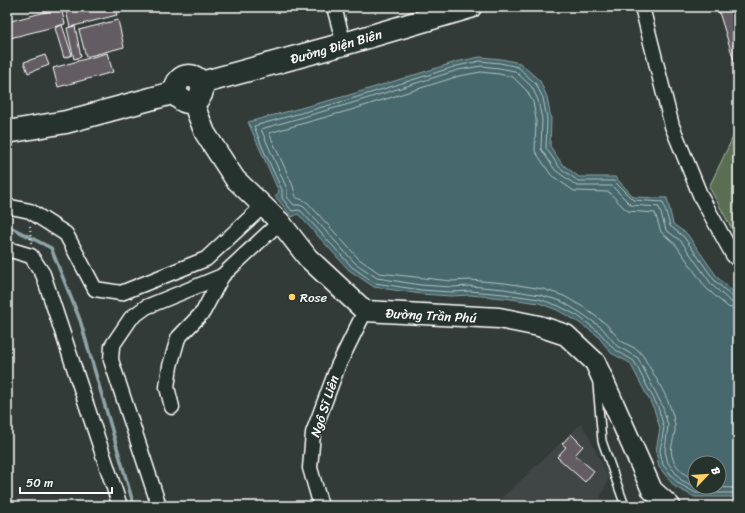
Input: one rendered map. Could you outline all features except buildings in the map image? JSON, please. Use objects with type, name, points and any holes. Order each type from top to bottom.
[{"type":"main road","name":"Đường Điện Biên","points":[[7,132],[66,122],[190,92],[470,7]]},
{"type":"street","points":[[334,7],[344,44]]},
{"type":"street","points":[[642,7],[672,126],[701,197],[733,255],[738,260]]},
{"type":"street","points":[[190,92],[205,133],[235,179],[280,222],[308,258],[365,312]]},
{"type":"street","points":[[7,207],[11,206],[30,211],[66,234],[95,289],[121,292],[206,259],[263,206]]},
{"type":"street","points":[[172,407],[167,387],[170,366],[178,338],[203,312],[222,276],[280,222]]},
{"type":"street","points":[[7,252],[11,250],[31,256],[43,274],[120,506]]},
{"type":"street","points":[[159,506],[112,360],[112,346],[131,318],[146,307],[222,276]]},
{"type":"street","name":"Đường Trần Phú","points":[[365,312],[499,318],[539,326],[566,336],[595,362],[652,490],[670,506]]},
{"type":"street","name":"Ngô Sĩ Liên","points":[[321,506],[310,468],[313,433],[338,366],[365,312]]},
{"type":"lane","points":[[595,362],[602,441],[624,503],[628,506]]},
{"type":"path","points":[[30,211],[31,256]]},
{"type":"shaded area","points":[[582,423],[609,478],[600,498],[613,506],[493,506]]},
{"type":"green space","points":[[738,130],[738,240],[709,187],[736,131]]},
{"type":"water","points":[[480,57],[520,63],[540,81],[547,97],[551,119],[550,146],[562,164],[579,177],[615,177],[634,197],[667,198],[673,224],[687,234],[718,278],[738,296],[738,497],[695,497],[691,495],[727,495],[727,455],[687,455],[687,493],[675,487],[659,467],[656,451],[660,428],[654,409],[630,363],[611,353],[597,335],[575,320],[557,310],[539,303],[470,295],[451,296],[421,294],[374,287],[349,270],[298,214],[292,217],[275,196],[279,192],[248,122],[346,96],[456,62]]},
{"type":"waterway","points":[[7,230],[12,228],[51,248],[80,320],[134,506]]},
{"type":"place","name":"Rose","points":[[292,297]]}]
